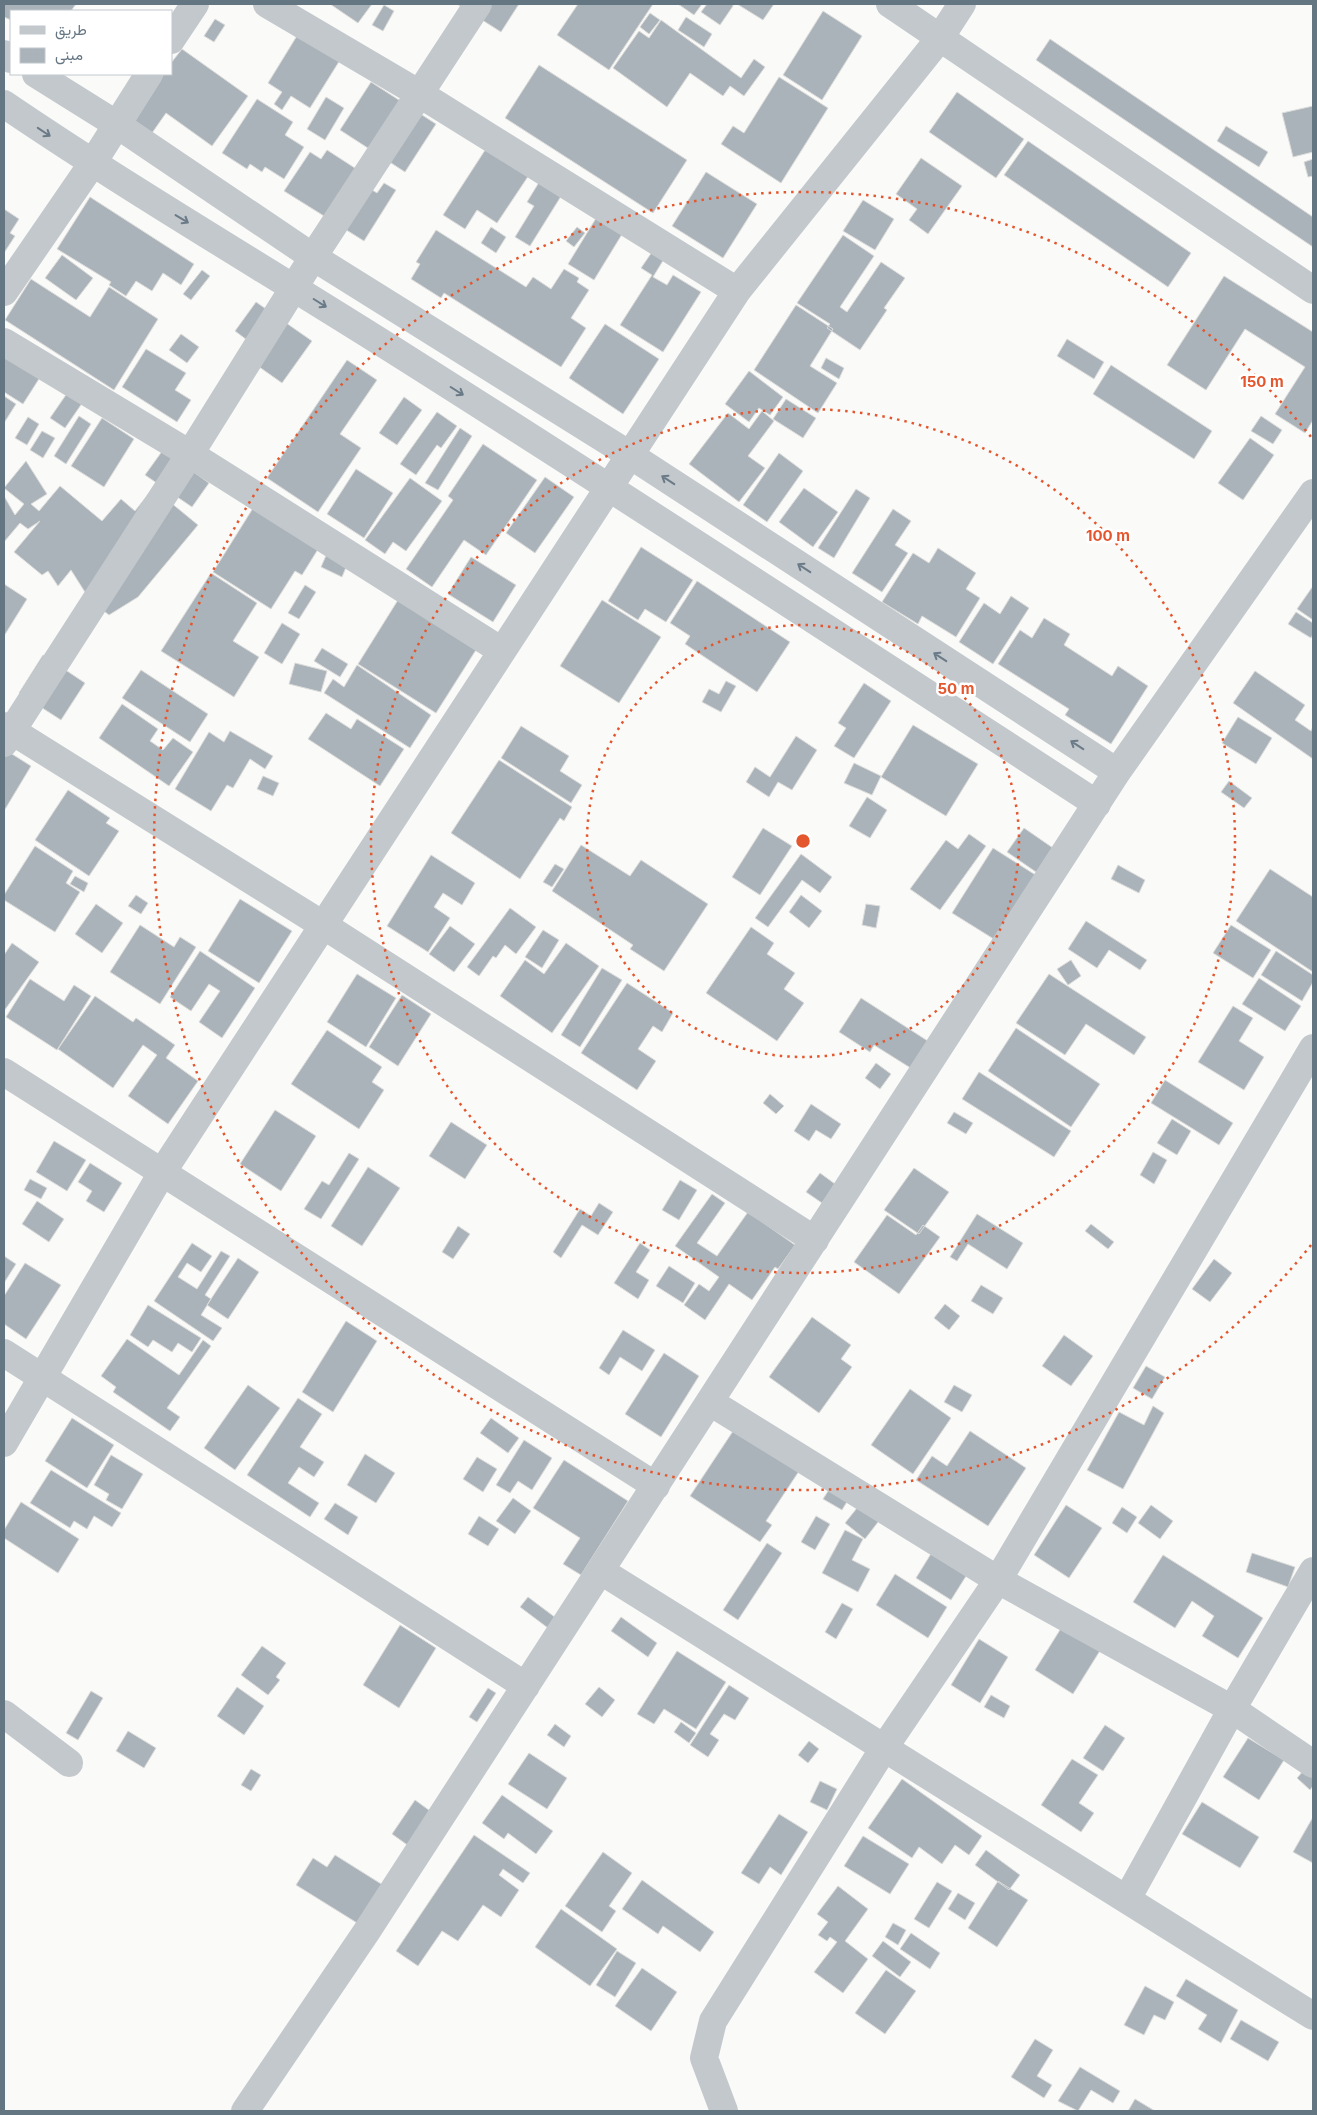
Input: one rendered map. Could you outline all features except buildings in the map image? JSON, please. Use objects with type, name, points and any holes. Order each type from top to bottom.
[{"type":"street","points":[[172,38],[195,4]]},
{"type":"street","points":[[268,4],[420,94],[737,291]]},
{"type":"street","points":[[478,4],[314,257],[190,454],[6,733],[323,925],[815,1240]]},
{"type":"street","points":[[890,4],[1313,290]]},
{"type":"street","points":[[4,1443],[163,1171],[737,291],[940,38],[962,4]]},
{"type":"street","points":[[38,75],[116,124],[314,257],[630,455],[1118,772]]},
{"type":"street","points":[[4,292],[92,164],[148,75]]},
{"type":"street","points":[[4,104],[92,164],[295,288],[609,487],[1097,804]]},
{"type":"street","points":[[4,342],[190,454],[502,651]]},
{"type":"street","points":[[245,2111],[367,1931],[1118,772],[1313,493]]},
{"type":"street","points":[[724,2111],[704,2058],[713,2021],[884,1748],[998,1580],[1313,1048]]},
{"type":"street","points":[[4,1072],[163,1171],[656,1486]]},
{"type":"street","points":[[4,1352],[526,1686]]},
{"type":"street","points":[[710,1402],[998,1580],[1232,1709],[1313,1764]]},
{"type":"street","points":[[601,1571],[1313,2016]]},
{"type":"street","points":[[1127,1899],[1232,1709],[1313,1571]]},
{"type":"street","points":[[4,1714],[69,1762]]}]
